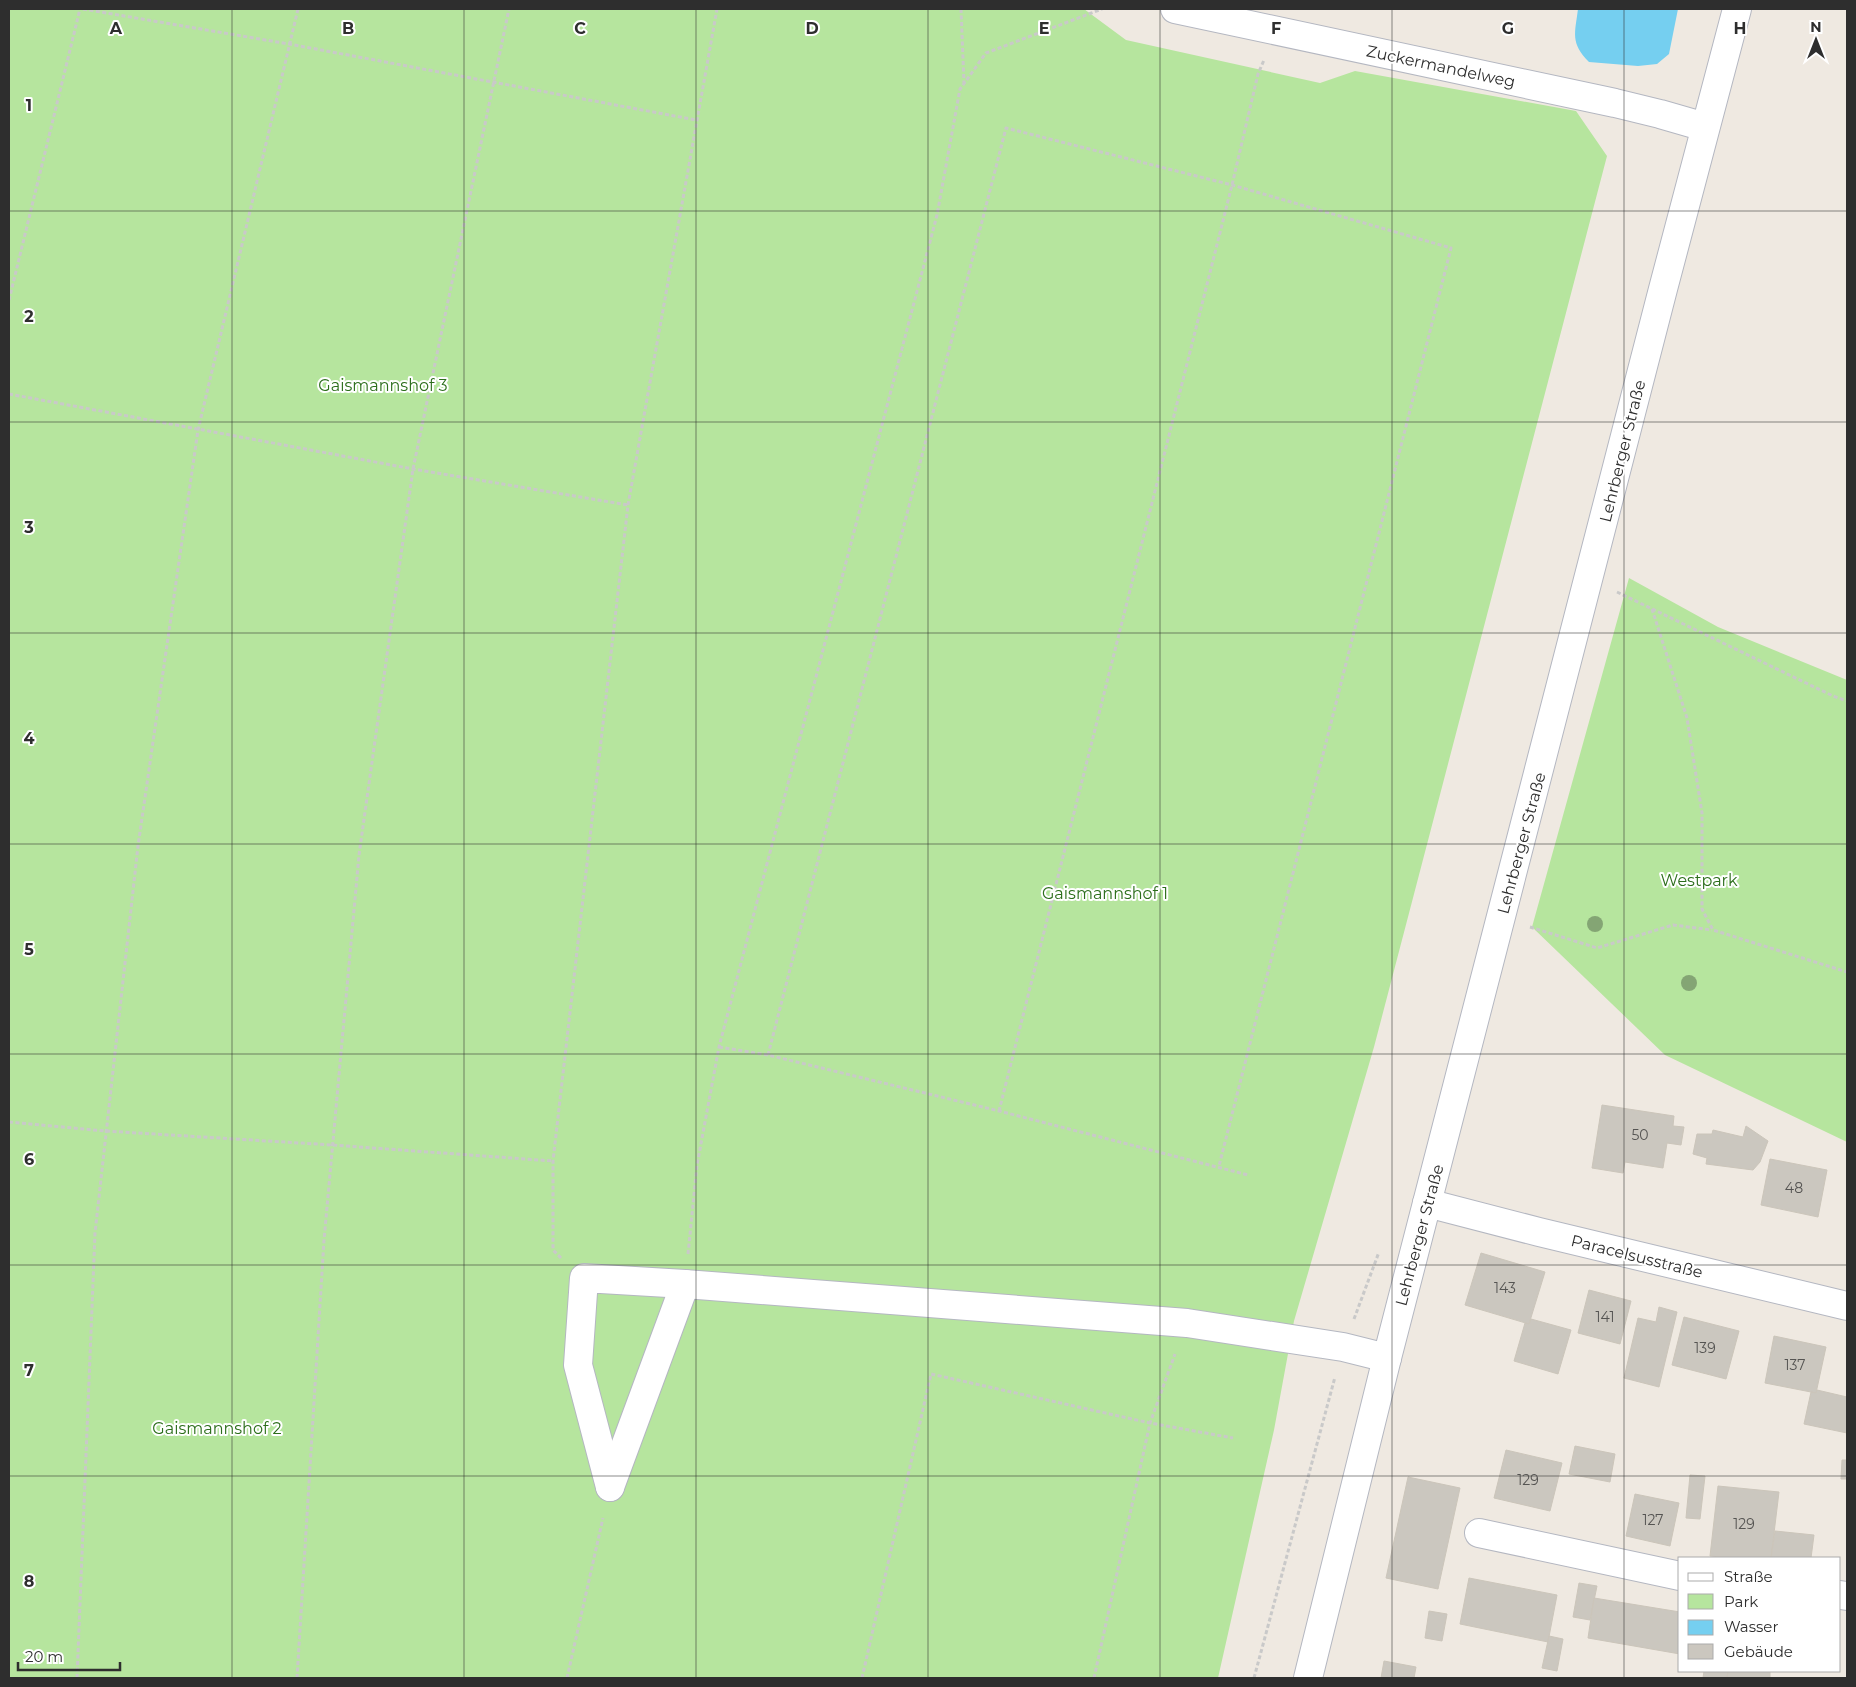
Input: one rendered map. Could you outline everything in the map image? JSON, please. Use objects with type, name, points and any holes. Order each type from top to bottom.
[{"type":"street","name":"Zuckermandelweg","points":[[1175,9],[1624,105],[1705,127]]},
{"type":"street","name":"Lehrberger Straße","points":[[1308,1678],[1387,1358],[1737,9]]},
{"type":"street","name":"Paracelsusstraße","points":[[1427,1203],[1847,1306]]},
{"type":"street","points":[[610,1487],[578,1366],[584,1278],[685,1284],[1187,1323],[1343,1347],[1387,1358]]},
{"type":"street","points":[[610,1487],[685,1284]]},
{"type":"street","points":[[1479,1533],[1678,1576]]},
{"type":"path","points":[[9,300],[82,9],[289,44],[696,120]]},
{"type":"path","points":[[77,1678],[95,1233],[138,846],[198,430],[298,9]]},
{"type":"path","points":[[297,1678],[324,1240],[359,855],[413,469],[509,9]]},
{"type":"path","points":[[584,1278],[554,1250],[553,1161],[628,505],[717,9]]},
{"type":"path","points":[[961,9],[964,83]]},
{"type":"path","points":[[685,1284],[697,1165],[719,1047],[937,215],[960,88],[986,53],[1102,9]]},
{"type":"path","points":[[998,1111],[1232,185],[1258,74],[1278,31]]},
{"type":"path","points":[[768,1055],[1006,128],[1232,185],[1451,248],[1219,1166]]},
{"type":"path","points":[[9,394],[413,469],[628,505]]},
{"type":"path","points":[[1590,578],[1833,696],[1847,701]]},
{"type":"path","points":[[1652,608],[1687,718],[1702,813],[1702,910],[1713,930]]},
{"type":"path","points":[[1501,918],[1597,948],[1673,925],[1713,930],[1847,972]]},
{"type":"path","points":[[719,1047],[768,1055],[1219,1166],[1248,1175]]},
{"type":"path","points":[[9,1122],[106,1131],[553,1161]]},
{"type":"path","points":[[1094,1678],[1150,1423],[1187,1323]]},
{"type":"path","points":[[1254,1678],[1343,1347]]},
{"type":"path","points":[[862,1678],[931,1374],[1150,1423],[1233,1438]]},
{"type":"path","points":[[567,1678],[610,1487]]},
{"type":"green space","points":[[9,9],[1084,9],[1126,40],[1320,83],[1355,71],[1576,111],[1607,156],[1374,1047],[1294,1321],[1274,1430],[1218,1678],[9,1678]]},
{"type":"green space","name":"Westpark","points":[[1629,578],[1718,627],[1847,680],[1847,1142],[1665,1055],[1532,927]]},
{"type":"water","points":[[1578,9],[1678,9],[1669,54],[1657,64],[1638,66],[1589,62],[1576,43],[1575,31]]},
{"type":"building","points":[[1602,1105],[1674,1116],[1673,1126],[1684,1127],[1681,1145],[1667,1143],[1663,1168],[1625,1162],[1623,1173],[1592,1168]]},
{"type":"building","points":[[1746,1126],[1768,1141],[1760,1162],[1753,1170],[1706,1164],[1707,1158],[1693,1154],[1697,1134],[1712,1134],[1713,1130],[1743,1137]]},
{"type":"building","points":[[1770,1159],[1827,1170],[1818,1217],[1761,1205]]},
{"type":"building","points":[[1481,1253],[1545,1272],[1529,1324],[1465,1305]]},
{"type":"building","points":[[1589,1290],[1631,1301],[1620,1344],[1578,1333]]},
{"type":"building","points":[[1659,1307],[1677,1312],[1659,1387],[1624,1378],[1638,1318],[1656,1322]]},
{"type":"building","points":[[1684,1317],[1739,1331],[1726,1379],[1672,1365]]},
{"type":"building","points":[[1531,1319],[1571,1330],[1558,1374],[1514,1361],[1525,1323],[1529,1324]]},
{"type":"building","points":[[1774,1336],[1826,1347],[1816,1393],[1765,1383]]},
{"type":"building","points":[[1817,1390],[1847,1397],[1847,1433],[1804,1424],[1811,1392],[1816,1393]]},
{"type":"building","points":[[1575,1446],[1615,1454],[1610,1482],[1569,1474]]},
{"type":"building","points":[[1506,1450],[1562,1463],[1550,1511],[1494,1498]]},
{"type":"building","points":[[1842,1460],[1847,1460],[1847,1479],[1841,1479]]},
{"type":"building","points":[[1690,1475],[1705,1476],[1700,1519],[1686,1518]]},
{"type":"building","points":[[1408,1477],[1460,1488],[1438,1589],[1386,1578]]},
{"type":"building","points":[[1718,1486],[1779,1492],[1771,1557],[1710,1556]]},
{"type":"building","points":[[1635,1494],[1679,1503],[1670,1546],[1626,1536]]},
{"type":"building","points":[[1775,1531],[1814,1535],[1811,1557],[1771,1557]]},
{"type":"building","points":[[1469,1578],[1557,1595],[1548,1642],[1460,1624]]},
{"type":"building","points":[[1579,1583],[1597,1586],[1590,1620],[1573,1617]]},
{"type":"building","points":[[1594,1598],[1678,1612],[1678,1654],[1588,1638]]},
{"type":"building","points":[[1429,1611],[1447,1614],[1442,1641],[1425,1638]]},
{"type":"building","points":[[1549,1636],[1563,1639],[1557,1671],[1542,1668]]},
{"type":"building","points":[[1384,1661],[1416,1667],[1414,1678],[1381,1678]]},
{"type":"building","points":[[1704,1672],[1728,1672],[1727,1678],[1703,1678]]},
{"type":"building","points":[[1728,1672],[1770,1672],[1770,1678],[1727,1678]]},
{"type":"park label","name":"Gaismannshof 3","points":[[383,385]]},
{"type":"park label","name":"Gaismannshof 1","points":[[1105,893]]},
{"type":"park label","name":"Gaismannshof 2","points":[[217,1428]]}]
